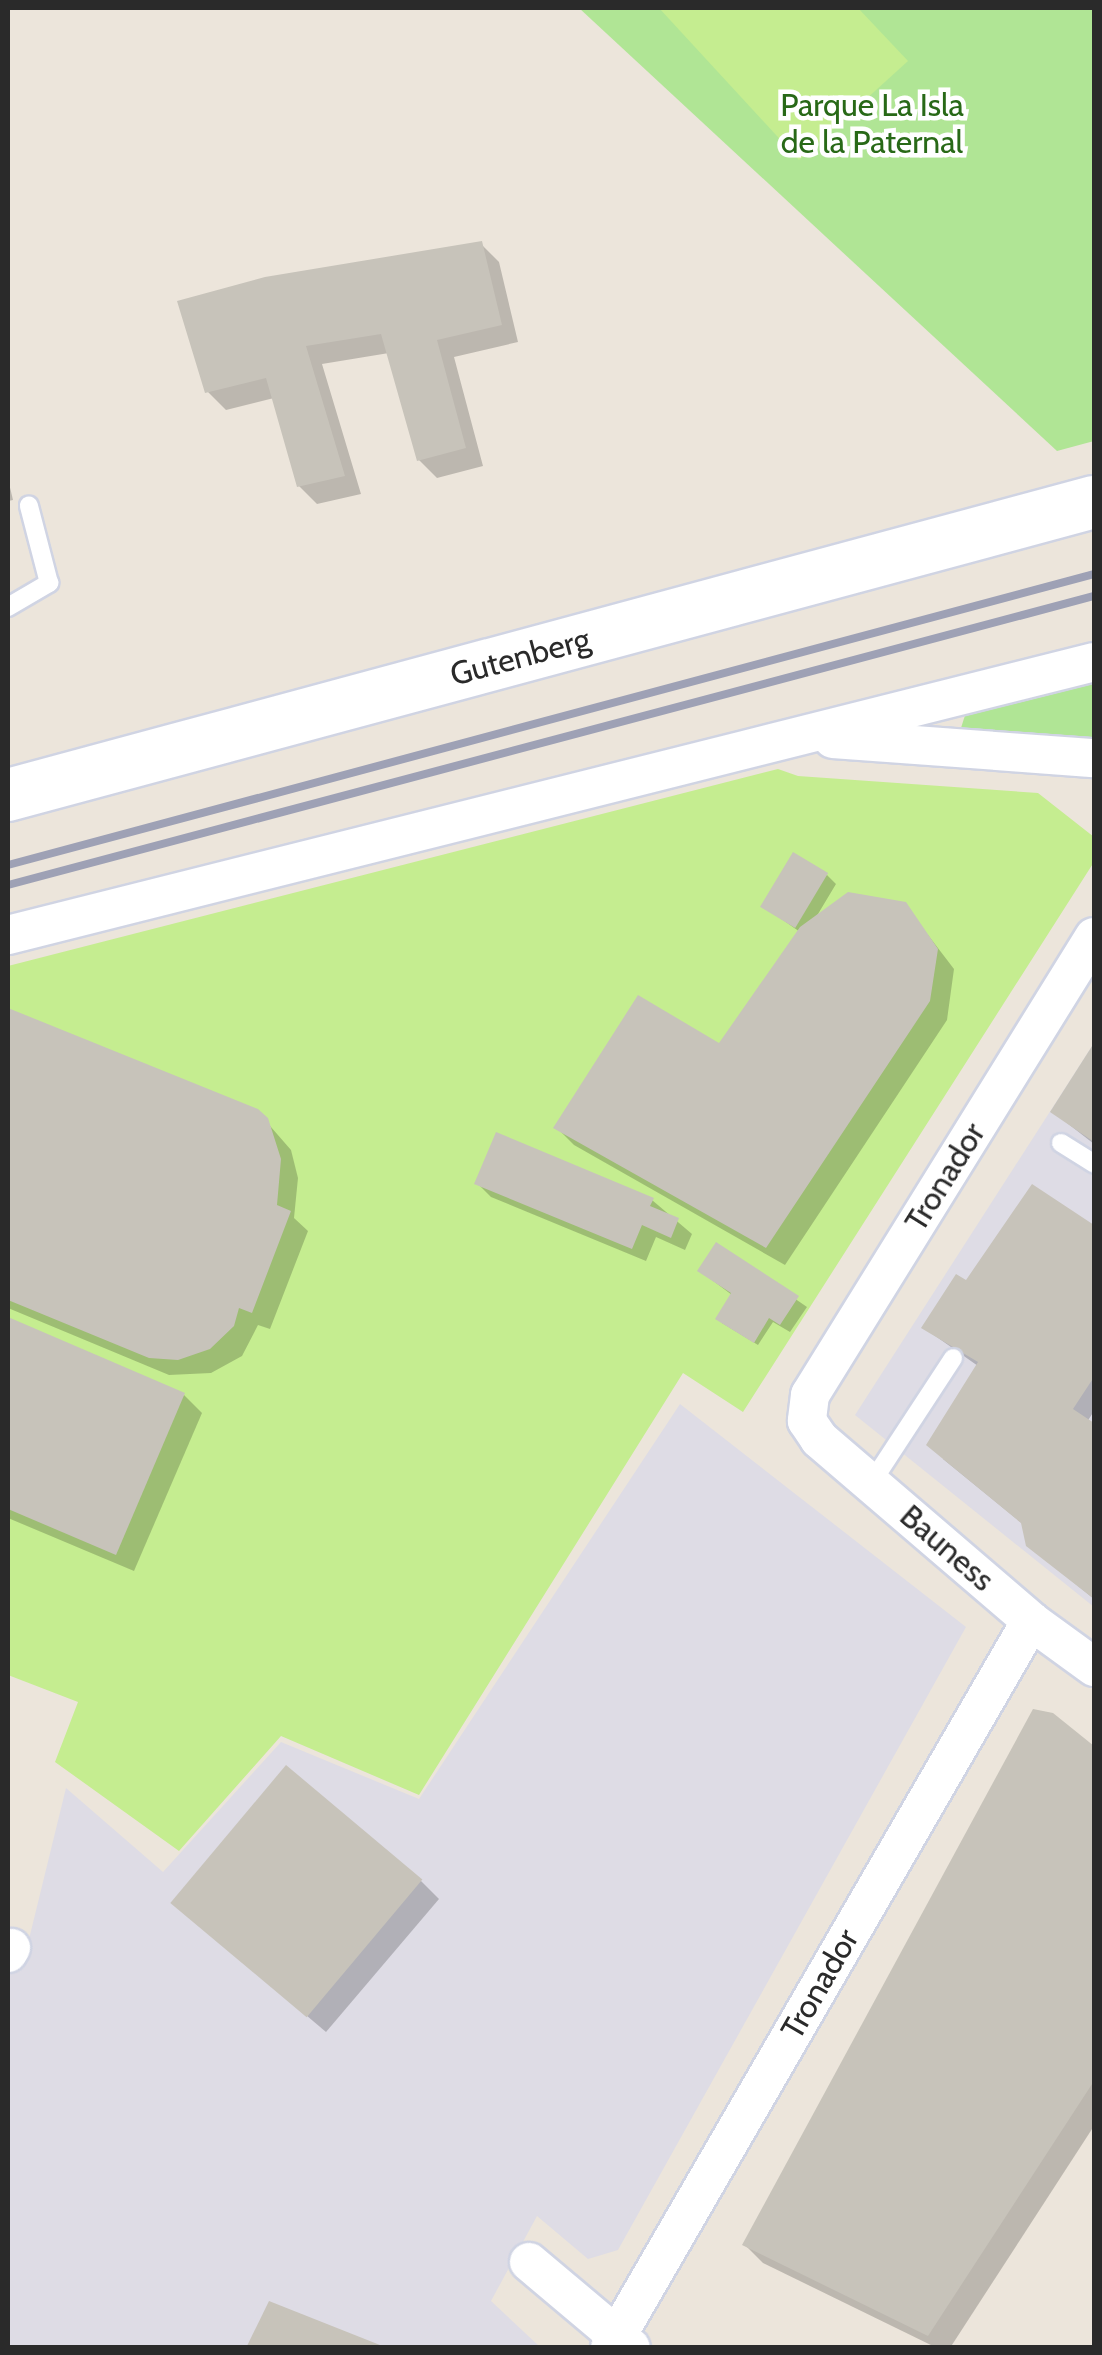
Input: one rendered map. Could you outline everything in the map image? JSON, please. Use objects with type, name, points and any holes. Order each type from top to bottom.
[{"type":"street","name":"Gutenberg","points":[[8,795],[1094,502]]},
{"type":"street","points":[[8,935],[1094,662]]},
{"type":"street","points":[[795,736],[1094,758]]},
{"type":"street","name":"Tronador","points":[[807,1421],[810,1395],[1094,937]]},
{"type":"street","name":"Bauness","points":[[807,1421],[1031,1621],[1094,1667]]},
{"type":"street","name":"Tronador","points":[[619,2344],[1031,1621]]},
{"type":"street","points":[[529,2262],[619,2344]]},
{"type":"lane","points":[[8,607],[49,582],[30,506]]},
{"type":"lane","points":[[1061,1143],[1094,1164]]},
{"type":"lane","points":[[872,1482],[952,1358]]},
{"type":"shaded area","points":[[1094,1043],[1094,1607],[855,1415]]},
{"type":"shaded area","points":[[680,1404],[966,1627],[618,2250],[588,2259],[537,2216],[491,2301],[540,2347],[8,2348],[8,1976],[30,1935],[66,1788],[163,1872],[281,1742],[419,1799]]},
{"type":"green space","name":"Parque La Isla de la Paternal","points":[[579,8],[1094,8],[1094,441],[1057,451]]},
{"type":"green space","points":[[659,8],[858,8],[908,61],[799,160]]},
{"type":"green space","points":[[1094,679],[1094,740],[967,734],[961,728],[967,709]]},
{"type":"green space","points":[[778,769],[798,776],[1038,793],[1094,837],[1094,862],[743,1412],[683,1373],[419,1795],[281,1736],[179,1851],[55,1762],[78,1702],[8,1675],[8,966]]},
{"type":"building","points":[[482,241],[502,325],[437,340],[466,448],[417,461],[381,334],[306,346],[345,476],[297,487],[266,378],[205,393],[177,301],[265,277]]},
{"type":"building","points":[[793,852],[828,873],[795,928],[760,907]]},
{"type":"building","points":[[848,892],[906,902],[938,949],[930,1001],[766,1248],[553,1128],[638,995],[719,1043],[800,927]]},
{"type":"building","points":[[8,1008],[258,1109],[268,1118],[281,1159],[277,1205],[291,1211],[252,1313],[239,1308],[234,1326],[210,1349],[178,1360],[149,1358],[8,1300]]},
{"type":"building","points":[[1094,1043],[1094,1142],[1050,1112]]},
{"type":"building","points":[[496,1132],[654,1198],[650,1206],[679,1218],[671,1238],[642,1225],[632,1249],[474,1184]]},
{"type":"building","points":[[1032,1184],[1094,1225],[1094,1377],[1073,1409],[1094,1423],[1094,1599],[1026,1546],[1021,1523],[926,1445],[978,1362],[921,1328],[956,1274],[966,1280]]},
{"type":"building","points":[[716,1242],[799,1296],[780,1325],[769,1318],[754,1343],[715,1319],[731,1293],[697,1271]]},
{"type":"building","points":[[8,1317],[185,1393],[116,1555],[8,1509]]},
{"type":"building","points":[[1033,1709],[1053,1713],[1094,1746],[1094,2081],[928,2336],[742,2245]]},
{"type":"building","points":[[286,1765],[422,1879],[307,2017],[170,1903]]},
{"type":"building","points":[[269,2301],[385,2347],[385,2348],[246,2348]]},
{"type":"railway","points":[[8,865],[1094,574]]},
{"type":"railway","points":[[8,885],[1094,596]]}]
